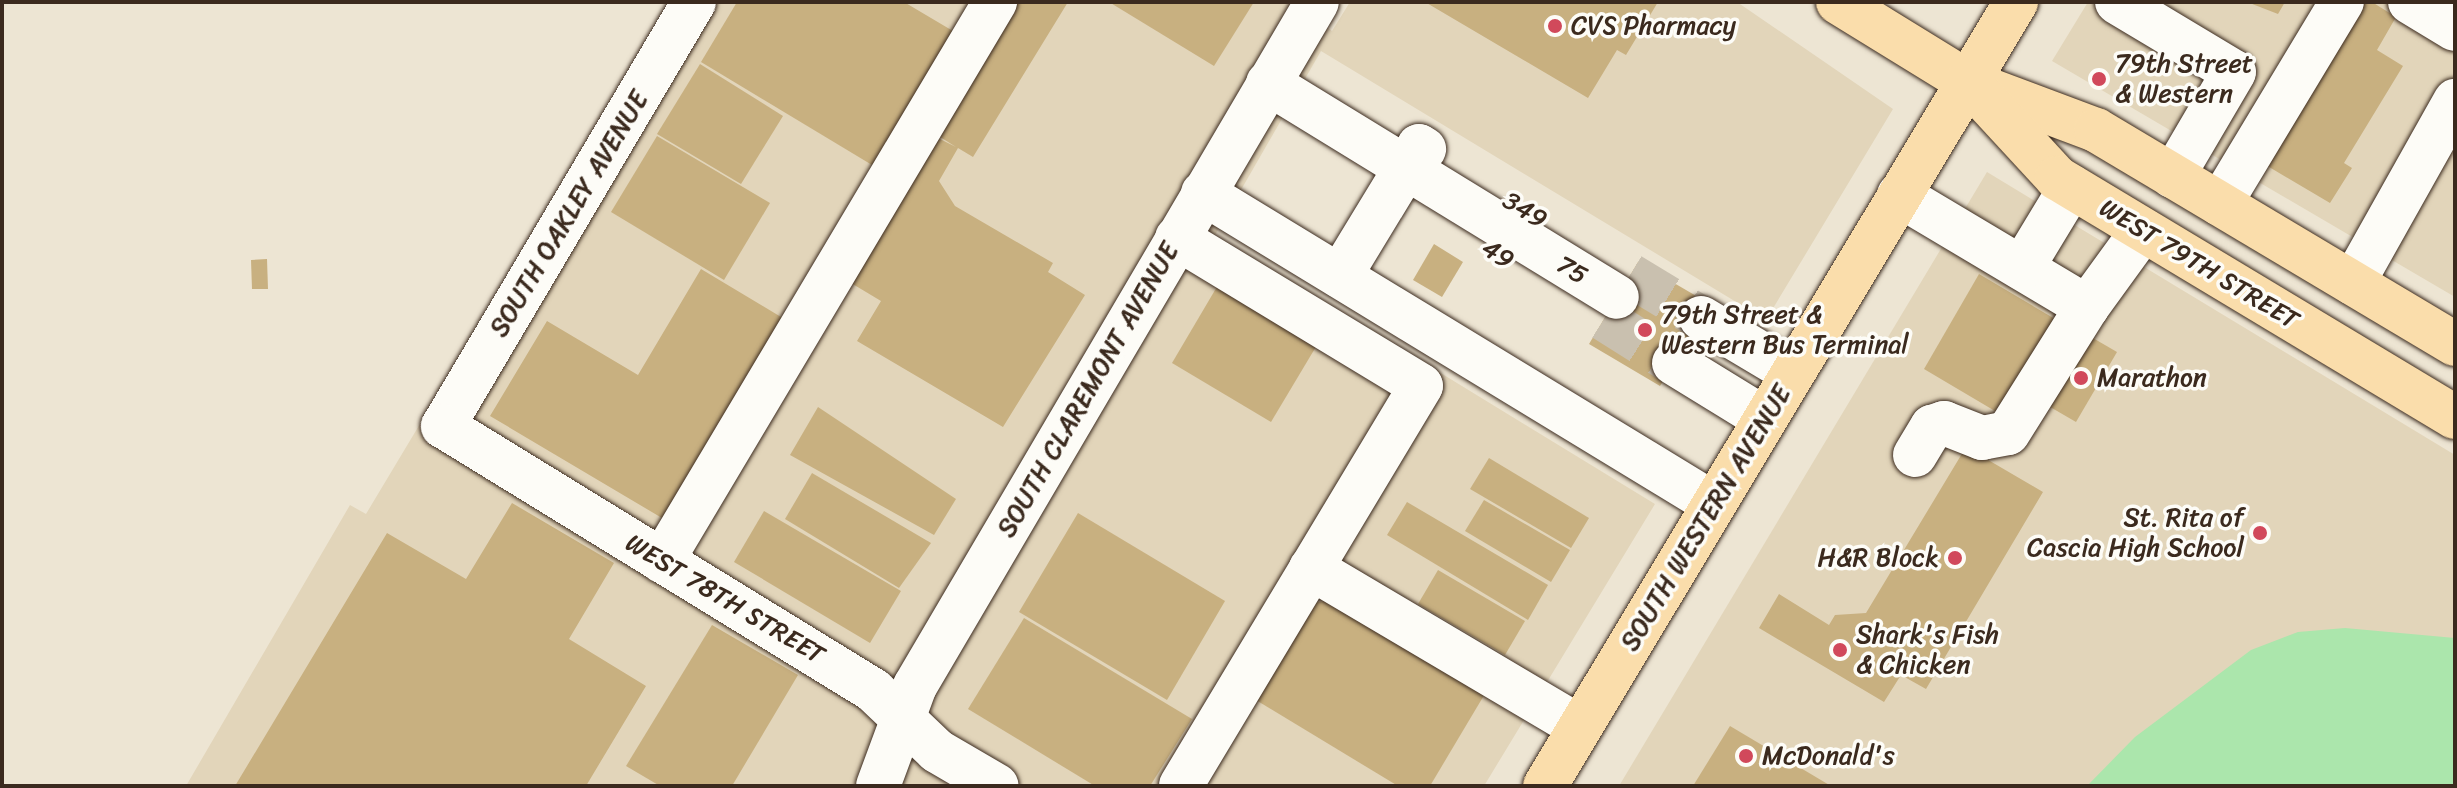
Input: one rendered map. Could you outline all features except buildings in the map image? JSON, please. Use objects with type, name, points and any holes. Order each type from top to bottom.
[{"type":"main road","name":"WEST 79TH STREET","points":[[1838,2],[1968,82],[2096,130],[2455,344]]},
{"type":"main road","name":"SOUTH WESTERN AVENUE","points":[[1545,786],[2016,2]]},
{"type":"main road","name":"WEST 79TH STREET","points":[[1968,82],[2071,187],[2455,417]]},
{"type":"street","name":"SOUTH OAKLEY AVENUE","points":[[443,426],[694,2]]},
{"type":"street","points":[[662,561],[995,2]]},
{"type":"street","points":[[2117,2],[2234,72],[2274,70],[2313,2]]},
{"type":"street","points":[[2220,204],[2342,2]]},
{"type":"street","points":[[2410,2],[2455,29]]},
{"type":"street","name":"SOUTH CLAREMONT AVENUE","points":[[878,786],[915,686],[1268,83],[1305,6]]},
{"type":"street","points":[[2173,176],[2234,72]]},
{"type":"street","name":"75","points":[[1268,83],[1617,297]]},
{"type":"street","points":[[2353,283],[2455,101]]},
{"type":"street","points":[[1340,276],[1406,167]]},
{"type":"street","points":[[2022,268],[2071,187]]},
{"type":"street","points":[[1203,193],[1714,504]]},
{"type":"street","points":[[1899,195],[2087,307]]},
{"type":"street","points":[[1915,455],[1932,427],[1944,423],[1982,438],[2008,433],[2087,307],[2143,230]]},
{"type":"street","points":[[1177,238],[1421,386],[1181,786]]},
{"type":"street","points":[[1688,341],[1779,397]]},
{"type":"street","name":"WEST 78TH STREET","points":[[443,426],[873,690],[937,751],[997,786]]},
{"type":"street","points":[[1311,568],[1580,727]]},
{"type":"shaded area","points":[[673,2],[1294,2],[1332,31],[1350,2],[1737,2],[1893,109],[1766,320],[1321,51],[1215,235],[1655,504],[1484,786],[186,786],[350,505],[366,514]]},
{"type":"shaded area","points":[[2088,2],[2410,2],[2455,29],[2455,297],[2052,61]]},
{"type":"shaded area","points":[[1987,172],[2455,455],[2455,786],[1619,786]]},
{"type":"green space","points":[[2345,628],[2455,638],[2455,786],[2087,786],[2135,737],[2251,650],[2298,632]]},
{"type":"tunnel","points":[[1630,275],[1701,318]]},
{"type":"tunnel","points":[[1604,319],[1674,363]]},
{"type":"place","name":"CVS Pharmacy","points":[[1555,26]]},
{"type":"place","name":"79th Street & Western","points":[[2099,79]]},
{"type":"place","name":"79th Street & Western Bus Terminal","points":[[1645,330]]},
{"type":"place","name":"Marathon","points":[[2081,378]]},
{"type":"place","name":"St. Rita of Cascia High School","points":[[2260,533]]},
{"type":"place","name":"H&R Block","points":[[1955,558]]},
{"type":"place","name":"Shark's Fish & Chicken","points":[[1840,650]]},
{"type":"place","name":"McDonald's","points":[[1746,756]]}]
